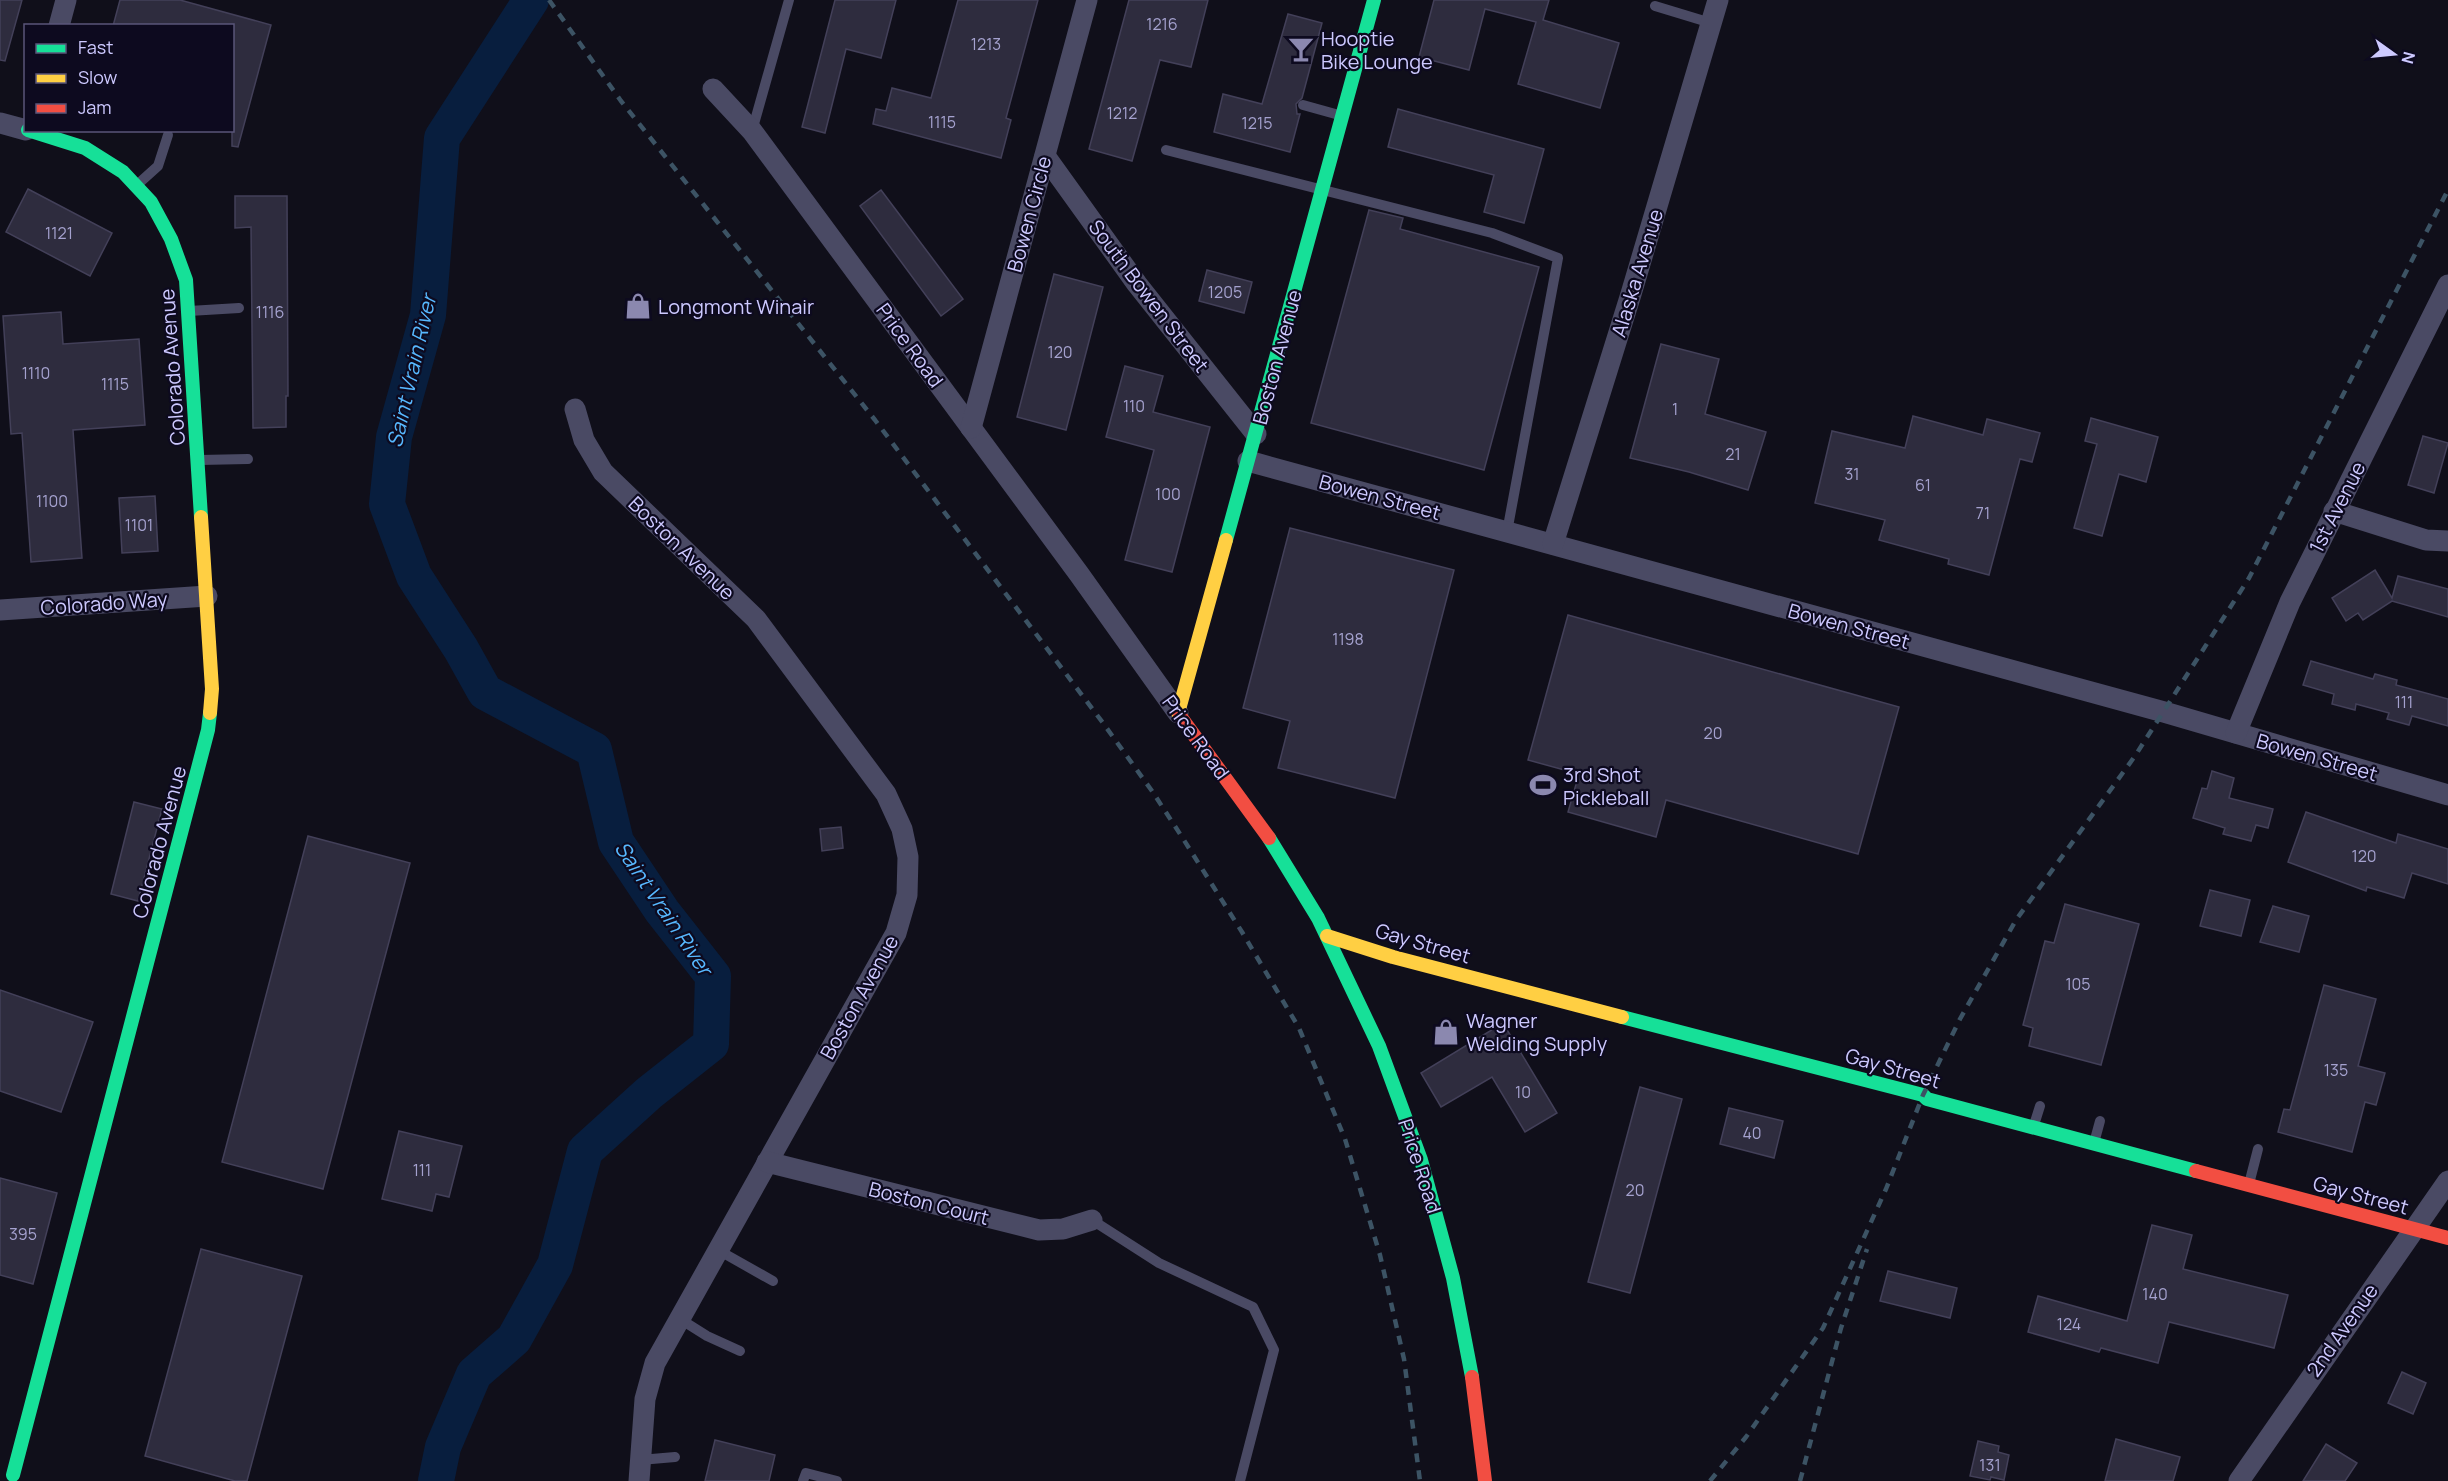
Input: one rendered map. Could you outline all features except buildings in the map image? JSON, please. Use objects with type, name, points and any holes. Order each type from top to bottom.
[{"type":"street","points":[[60,24],[66,0]]},
{"type":"street","name":"Bowen Circle","points":[[971,428],[1087,0]]},
{"type":"street","name":"Boston Avenue","points":[[1178,713],[1374,0]]},
{"type":"street","name":"Alaska Avenue","points":[[1553,544],[1632,294],[1718,0]]},
{"type":"street","name":"Price Road","points":[[713,89],[752,131],[1277,849],[1327,936],[1378,1046],[1421,1161],[1453,1278],[1476,1398],[1485,1481]]},
{"type":"street","points":[[0,123],[24,129]]},
{"type":"street","points":[[35,132],[65,140],[86,149],[116,166],[136,185]]},
{"type":"street","name":"South Bowen Street","points":[[1045,156],[1137,284],[1256,434]]},
{"type":"street","name":"Colorado Avenue","points":[[12,1475],[208,730],[212,688],[186,279],[177,247],[156,209],[136,185]]},
{"type":"street","name":"1st Avenue","points":[[2236,733],[2290,602],[2448,285]]},
{"type":"street","name":"Boston Avenue","points":[[576,410],[584,440],[603,472],[756,619],[886,794],[902,829],[909,870],[907,895],[896,933],[656,1363],[645,1399],[640,1470]]},
{"type":"street","name":"Bowen Street","points":[[1248,461],[2236,733],[2448,795]]},
{"type":"street","points":[[2334,512],[2426,540],[2448,541]]},
{"type":"street","name":"Colorado Way","points":[[0,610],[207,596]]},
{"type":"street","name":"Gay Street","points":[[1327,936],[1394,957],[1923,1095],[1927,1099],[2448,1238]]},
{"type":"street","name":"Boston Court","points":[[767,1162],[1039,1230],[1063,1229],[1092,1220]]},
{"type":"street","name":"2nd Avenue","points":[[2239,1481],[2413,1228],[2448,1181]]},
{"type":"lane","points":[[752,131],[789,0]]},
{"type":"lane","points":[[1655,6],[1711,23]]},
{"type":"lane","points":[[1303,105],[1343,116]]},
{"type":"lane","points":[[136,185],[158,166],[168,135]]},
{"type":"lane","points":[[1166,150],[1492,233],[1558,258],[1507,532]]},
{"type":"lane","points":[[188,311],[239,308]]},
{"type":"lane","points":[[198,460],[248,459]]},
{"type":"lane","points":[[2033,1127],[2040,1106]]},
{"type":"lane","points":[[2094,1144],[2100,1121]]},
{"type":"lane","points":[[2249,1185],[2258,1149]]},
{"type":"lane","points":[[1092,1220],[1160,1263],[1253,1307],[1274,1350],[1240,1481]]},
{"type":"lane","points":[[718,1250],[773,1281]]},
{"type":"lane","points":[[680,1319],[707,1336],[740,1351]]},
{"type":"lane","points":[[640,1470],[675,1457]]},
{"type":"lane","points":[[803,1481],[806,1473],[837,1481]]},
{"type":"waterway","name":"Saint Vrain River","points":[[436,1481],[443,1447],[474,1374],[514,1339],[555,1265],[585,1151],[649,1093],[711,1044],[713,976],[662,911],[616,842],[594,750],[485,692],[461,649],[414,576],[387,504],[394,437],[428,315],[442,138],[531,0]]},
{"type":"railway","points":[[549,0],[621,101],[875,420],[1103,723],[1182,837],[1299,1028],[1345,1139],[1380,1255],[1404,1359],[1420,1481]]},
{"type":"railway","points":[[1710,1481],[1746,1437],[1823,1328],[1886,1189],[1923,1095],[1960,1019],[2016,920],[2135,756],[2249,578],[2448,190]]},
{"type":"railway","points":[[1800,1481],[1841,1328],[1867,1249]]},
{"type":"traffic: fast","points":[[1226,540],[1374,0]]},
{"type":"traffic: fast","points":[[34,132],[85,148],[123,172],[151,202],[171,239],[186,280],[201,517]]},
{"type":"traffic: fast","points":[[13,1475],[208,730],[210,713]]},
{"type":"traffic: fast","points":[[1269,838],[1318,918],[1379,1046],[1421,1160],[1453,1278],[1472,1377]]},
{"type":"traffic: fast","points":[[1622,1017],[1923,1095],[1927,1099],[2196,1171]]},
{"type":"traffic: slow","points":[[201,517],[212,689],[210,713]]},
{"type":"traffic: slow","points":[[1180,716],[1178,713],[1226,540]]},
{"type":"traffic: slow","points":[[1327,936],[1393,957],[1622,1017]]},
{"type":"traffic: jam","points":[[1180,716],[1269,838]]},
{"type":"traffic: jam","points":[[2196,1171],[2448,1238]]},
{"type":"traffic: jam","points":[[1472,1377],[1485,1481]]},
{"type":"place","name":"Hooptie Bike Lounge","points":[[1301,49]]},
{"type":"place","name":"Longmont Winair","points":[[638,306]]},
{"type":"place","name":"3rd Shot Pickleball","points":[[1543,785]]},
{"type":"place","name":"Wagner Welding Supply","points":[[1446,1032]]}]
